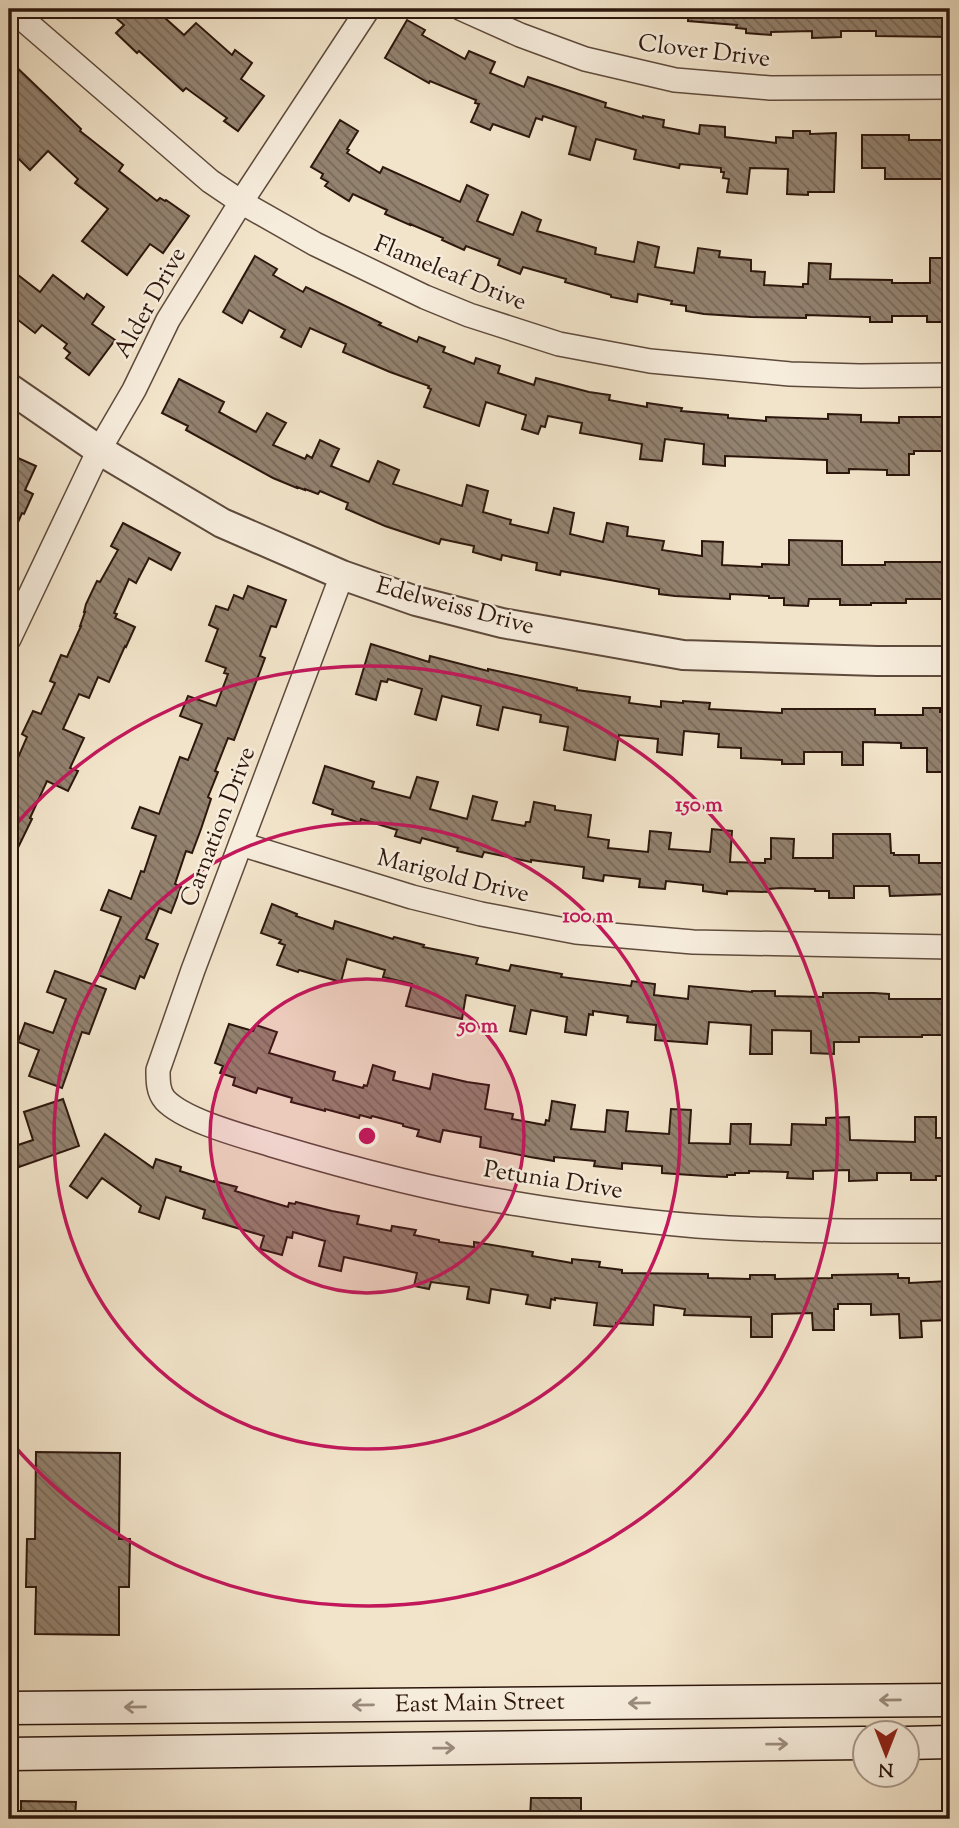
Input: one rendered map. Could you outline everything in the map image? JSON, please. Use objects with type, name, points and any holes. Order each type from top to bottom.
[{"type":"main road","name":"East Main Street","points":[[9,1709],[950,1700]]},
{"type":"main road","points":[[707,1702],[709,1745]]},
{"type":"main road","points":[[167,1752],[213,1742],[274,1735],[406,1731],[413,1723],[413,1705]]},
{"type":"main road","points":[[920,1743],[950,1742]]},
{"type":"main road","name":"East Main Street","points":[[9,1754],[850,1743]]},
{"type":"street","name":"Flameleaf Drive","points":[[11,9],[210,181],[241,202],[315,244],[469,315],[559,344],[650,361],[790,374],[950,375]]},
{"type":"street","name":"Alder Drive","points":[[9,639],[99,450],[134,390],[168,320],[241,202],[368,9]]},
{"type":"street","name":"Clover Drive","points":[[462,9],[520,35],[585,59],[675,80],[770,88],[950,87]]},
{"type":"street","name":"Edelweiss Drive","points":[[9,388],[99,450],[222,523],[342,575],[416,601],[502,623],[683,655],[950,661]]},
{"type":"street","name":"Carnation Drive","points":[[164,1099],[158,1085],[158,1070],[342,575]]},
{"type":"street","name":"Marigold Drive","points":[[241,844],[412,897],[481,914],[576,932],[693,942],[950,947]]},
{"type":"street","name":"Petunia Drive","points":[[164,1099],[182,1113],[248,1138],[385,1175],[517,1204],[699,1226],[950,1231]]},
{"type":"building","points":[[106,9],[155,9],[184,35],[196,23],[232,55],[235,50],[252,63],[241,79],[264,96],[238,131],[224,121],[227,118],[186,88],[183,91],[139,51],[137,53],[116,33],[124,25]]},
{"type":"building","points":[[689,9],[950,9],[950,37],[876,36],[876,31],[841,31],[841,37],[812,38],[812,31],[771,32],[771,35],[746,33],[746,29],[736,28],[737,25],[688,21]]},
{"type":"building","points":[[407,20],[425,30],[422,35],[465,59],[469,51],[495,62],[490,73],[524,87],[528,77],[606,103],[605,107],[643,118],[664,120],[663,127],[699,134],[700,125],[725,127],[725,137],[776,143],[776,137],[793,138],[793,131],[810,131],[810,134],[836,133],[834,192],[787,194],[788,169],[750,168],[747,194],[727,192],[729,179],[723,178],[724,172],[721,172],[721,168],[680,164],[679,168],[634,159],[636,150],[596,139],[590,160],[569,154],[576,127],[543,116],[542,120],[536,118],[529,137],[493,124],[490,130],[471,122],[479,104],[475,103],[476,100],[430,81],[429,83],[385,58]]},
{"type":"building","points":[[9,60],[81,129],[80,131],[123,165],[119,171],[157,201],[160,198],[166,200],[189,216],[163,253],[150,244],[127,275],[82,241],[108,209],[75,183],[78,179],[48,151],[30,170],[9,149]]},
{"type":"building","points":[[340,120],[358,131],[347,153],[380,173],[383,167],[460,202],[467,185],[488,195],[477,221],[513,235],[522,212],[541,220],[537,231],[596,248],[595,254],[634,262],[638,242],[659,247],[655,267],[694,273],[698,248],[720,251],[719,257],[751,260],[751,271],[765,272],[764,285],[803,287],[803,284],[808,284],[809,263],[831,264],[830,279],[930,283],[930,258],[950,258],[950,322],[927,322],[927,316],[892,316],[892,322],[870,322],[870,317],[806,315],[806,318],[704,314],[686,311],[686,306],[671,304],[672,301],[638,294],[637,302],[611,297],[565,282],[566,279],[523,267],[520,274],[498,265],[500,259],[466,246],[464,250],[442,240],[443,238],[385,214],[387,210],[353,194],[349,201],[325,186],[328,182],[321,178],[323,174],[311,167]]},
{"type":"building","points":[[862,135],[909,135],[909,140],[950,140],[950,179],[885,179],[885,168],[862,168]]},
{"type":"building","points":[[255,256],[277,269],[273,275],[303,292],[306,287],[417,342],[419,337],[445,347],[443,352],[474,364],[476,358],[500,366],[498,373],[534,385],[536,378],[610,395],[609,400],[766,421],[766,417],[828,419],[828,414],[861,415],[861,422],[899,423],[899,417],[950,417],[950,451],[914,451],[914,454],[909,454],[909,475],[887,475],[887,470],[849,469],[849,473],[827,473],[827,460],[725,456],[725,466],[703,464],[704,444],[665,439],[662,461],[640,459],[642,444],[580,433],[582,423],[548,416],[545,427],[541,426],[538,434],[522,429],[526,415],[486,402],[479,426],[424,407],[431,389],[429,386],[343,352],[346,344],[310,328],[301,347],[281,337],[285,330],[249,310],[242,323],[223,312]]},
{"type":"building","points":[[9,268],[40,292],[53,275],[84,299],[87,294],[104,307],[92,324],[115,340],[89,375],[66,358],[70,353],[64,348],[67,344],[42,325],[35,333],[13,316],[15,314],[9,309]]},
{"type":"building","points":[[179,379],[224,402],[219,412],[256,432],[267,413],[286,423],[273,445],[305,459],[307,455],[312,458],[320,440],[339,449],[331,466],[369,482],[378,461],[399,470],[393,484],[462,506],[467,485],[488,491],[483,512],[511,520],[510,524],[548,533],[554,508],[574,513],[570,534],[603,542],[607,523],[628,527],[627,536],[664,541],[662,550],[702,556],[702,541],[723,542],[722,565],[789,565],[789,540],[842,541],[842,565],[950,562],[950,599],[906,599],[906,603],[840,605],[840,599],[809,599],[808,606],[784,605],[784,598],[769,596],[730,594],[730,599],[675,596],[659,594],[659,589],[561,571],[560,575],[536,570],[537,563],[502,555],[501,560],[473,552],[474,546],[441,539],[439,544],[385,526],[346,509],[348,503],[320,491],[318,494],[273,478],[186,430],[188,426],[162,413]]},
{"type":"building","points":[[9,454],[36,466],[25,490],[33,494],[9,543]]},
{"type":"building","points":[[123,523],[180,553],[171,570],[149,558],[136,583],[129,579],[114,613],[117,614],[115,618],[135,627],[109,682],[98,677],[89,698],[79,694],[63,729],[84,738],[70,768],[78,771],[68,791],[47,781],[9,866],[9,765],[14,767],[27,737],[22,734],[33,711],[41,714],[55,683],[50,681],[61,655],[67,657],[81,626],[86,604],[97,581],[100,582],[118,550],[111,546]]},
{"type":"building","points":[[248,586],[286,600],[276,627],[271,626],[260,656],[265,658],[234,740],[228,738],[215,771],[218,772],[208,797],[211,799],[201,829],[192,853],[186,851],[175,884],[181,887],[171,913],[159,908],[146,939],[158,944],[144,978],[140,976],[135,989],[98,975],[121,917],[101,910],[109,890],[131,899],[141,871],[144,872],[156,836],[132,828],[140,807],[159,814],[180,757],[188,760],[202,724],[180,716],[188,696],[216,706],[228,674],[224,673],[226,668],[206,661],[218,629],[209,625],[216,606],[228,610],[234,595],[243,599]]},
{"type":"building","points":[[371,644],[429,662],[430,656],[577,690],[630,697],[629,703],[661,707],[661,701],[683,701],[710,703],[709,709],[782,713],[782,709],[875,709],[875,715],[923,715],[923,708],[940,708],[940,712],[948,712],[948,772],[927,772],[927,748],[901,748],[901,743],[863,742],[863,765],[842,765],[842,752],[804,752],[804,764],[741,758],[741,748],[718,747],[719,734],[684,731],[682,755],[657,752],[658,739],[619,735],[615,760],[564,750],[568,727],[540,722],[541,715],[503,707],[498,730],[477,725],[481,706],[442,696],[436,720],[415,714],[422,689],[388,679],[387,682],[381,681],[376,700],[356,694]]},
{"type":"building","points":[[325,766],[374,782],[372,788],[410,798],[417,777],[438,782],[430,809],[467,819],[473,796],[497,802],[492,820],[525,826],[526,822],[530,822],[534,802],[555,806],[555,810],[591,815],[588,837],[609,840],[608,848],[648,852],[650,831],[671,833],[669,849],[710,852],[712,829],[732,831],[730,862],[765,863],[765,859],[771,859],[771,838],[794,839],[793,858],[833,858],[833,834],[890,834],[891,853],[894,855],[919,855],[919,863],[950,863],[950,894],[890,896],[889,886],[854,886],[854,898],[829,898],[829,891],[815,889],[727,891],[727,894],[703,891],[703,885],[666,881],[665,889],[639,887],[640,879],[604,875],[603,881],[583,878],[584,867],[531,862],[484,852],[482,857],[422,838],[420,843],[395,836],[397,830],[332,814],[333,810],[313,803]]},
{"type":"building","points":[[272,904],[333,929],[335,921],[393,939],[394,937],[424,945],[423,947],[478,958],[476,964],[509,971],[511,965],[562,974],[561,977],[631,986],[632,981],[655,984],[654,995],[688,999],[689,986],[752,992],[775,991],[775,996],[823,997],[823,993],[874,993],[889,994],[889,999],[950,999],[950,1035],[859,1037],[859,1042],[834,1042],[834,1054],[811,1053],[811,1031],[772,1030],[772,1054],[750,1054],[751,1025],[709,1022],[707,1044],[655,1040],[656,1025],[627,1022],[628,1016],[593,1011],[593,1015],[589,1014],[586,1035],[565,1032],[567,1017],[531,1010],[526,1034],[510,1031],[515,1006],[466,995],[462,1019],[406,1006],[412,984],[383,977],[385,970],[347,959],[341,982],[277,965],[285,945],[279,943],[281,940],[261,933]]},
{"type":"building","points":[[55,971],[106,989],[89,1034],[82,1032],[62,1088],[29,1076],[39,1050],[18,1042],[25,1023],[53,1033],[66,999],[47,992]]},
{"type":"building","points":[[229,1024],[253,1031],[256,1025],[277,1032],[269,1053],[335,1072],[333,1080],[363,1088],[364,1085],[367,1086],[373,1065],[395,1072],[393,1080],[430,1089],[433,1074],[489,1085],[485,1109],[513,1114],[512,1119],[545,1125],[546,1120],[549,1121],[552,1101],[575,1105],[571,1129],[605,1132],[607,1110],[628,1112],[626,1131],[669,1134],[671,1109],[691,1110],[689,1143],[730,1144],[731,1124],[751,1124],[750,1144],[791,1145],[792,1124],[826,1125],[826,1118],[849,1117],[850,1140],[915,1142],[915,1117],[936,1117],[936,1138],[950,1138],[950,1176],[936,1176],[936,1180],[911,1180],[911,1173],[877,1173],[877,1180],[849,1181],[849,1170],[813,1171],[813,1179],[787,1178],[788,1172],[749,1171],[727,1177],[706,1176],[662,1173],[662,1166],[622,1163],[622,1169],[594,1166],[595,1161],[554,1157],[554,1161],[530,1157],[480,1147],[481,1137],[443,1130],[440,1142],[417,1136],[419,1130],[403,1124],[372,1116],[360,1115],[359,1118],[325,1111],[291,1102],[292,1098],[258,1088],[256,1093],[233,1085],[235,1078],[220,1073],[223,1066],[215,1063]]},
{"type":"building","points":[[63,1099],[79,1146],[19,1167],[12,1147],[33,1140],[24,1112]]},
{"type":"building","points":[[105,1134],[153,1168],[156,1159],[181,1167],[180,1171],[237,1187],[235,1191],[288,1207],[289,1203],[296,1202],[359,1216],[357,1224],[391,1231],[392,1226],[416,1230],[414,1235],[439,1242],[474,1247],[474,1242],[533,1252],[532,1256],[572,1263],[572,1259],[600,1262],[599,1267],[622,1270],[622,1273],[708,1274],[708,1278],[750,1279],[750,1275],[775,1275],[775,1279],[898,1274],[898,1278],[909,1278],[909,1283],[950,1281],[950,1320],[921,1321],[922,1337],[900,1338],[899,1314],[871,1315],[871,1304],[838,1304],[838,1309],[834,1309],[834,1330],[813,1330],[812,1313],[772,1314],[772,1337],[751,1337],[751,1317],[684,1315],[685,1309],[654,1305],[653,1325],[616,1323],[616,1327],[594,1325],[597,1303],[555,1298],[551,1299],[550,1308],[526,1304],[528,1295],[491,1289],[489,1303],[467,1299],[469,1287],[431,1282],[429,1289],[414,1286],[417,1273],[344,1257],[341,1271],[319,1266],[325,1241],[293,1232],[292,1238],[287,1237],[282,1255],[260,1249],[264,1236],[203,1218],[205,1210],[166,1197],[159,1219],[139,1212],[141,1206],[102,1178],[87,1198],[70,1186]]},
{"type":"building","points":[[36,1452],[120,1453],[119,1539],[130,1539],[129,1587],[119,1587],[119,1635],[35,1634],[36,1587],[26,1587],[27,1539],[35,1539]]},
{"type":"building","points":[[531,1798],[581,1798],[581,1819],[530,1819]]},
{"type":"building","points":[[21,1801],[76,1802],[75,1819],[21,1819]]}]
